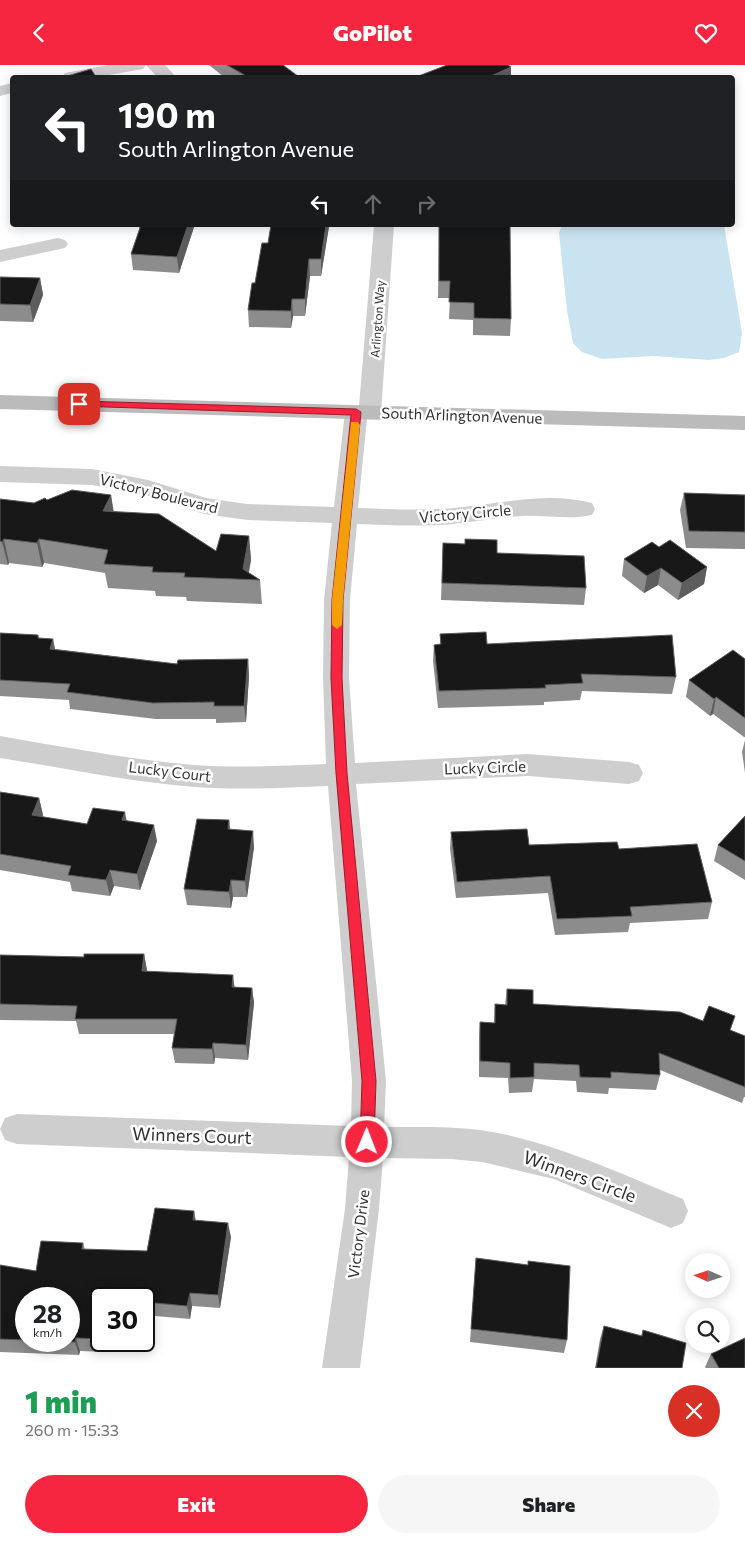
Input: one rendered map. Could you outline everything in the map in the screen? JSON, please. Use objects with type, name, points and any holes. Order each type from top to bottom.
[{"type":"main road","name":"South Arlington Avenue","points":[[0,402],[745,423]]},
{"type":"street","points":[[82,75],[137,65]]},
{"type":"street","points":[[155,65],[165,75]]},
{"type":"street","name":"Arlington Way","points":[[363,412],[384,227]]},
{"type":"street","points":[[0,256],[58,244]]},
{"type":"street","name":"Victory Drive","points":[[341,1368],[362,1209],[369,1081],[342,773],[336,634],[337,600],[347,516],[363,412]]},
{"type":"street","name":"Victory Boulevard","points":[[0,474],[87,477],[115,480],[148,488],[204,507],[230,511],[347,516]]},
{"type":"street","name":"Victory Circle","points":[[347,516],[427,517],[503,509],[543,507],[583,509]]},
{"type":"street","name":"Lucky Court","points":[[0,747],[196,776],[245,777],[342,773]]},
{"type":"street","name":"Lucky Circle","points":[[342,773],[521,765],[571,767],[629,773]]},
{"type":"street","name":"Winners Court","points":[[17,1129],[367,1142]]},
{"type":"street","name":"Winners Circle","points":[[367,1142],[451,1143],[513,1152],[556,1164],[671,1211]]},
{"type":"water","points":[[561,227],[724,227],[742,333],[739,352],[724,358],[709,360],[653,356],[602,359],[582,352],[573,343],[567,311],[559,233]]},
{"type":"building","points":[[227,65],[283,65],[296,75],[244,75]]},
{"type":"building","points":[[447,65],[508,65],[511,67],[493,75],[421,75]]},
{"type":"building","points":[[91,69],[95,75],[71,75]]},
{"type":"building","points":[[140,227],[187,227],[177,257],[131,254]]},
{"type":"building","points":[[271,227],[326,227],[321,259],[309,259],[305,299],[292,299],[291,311],[248,310],[252,283],[255,283],[262,243],[268,243]]},
{"type":"building","points":[[439,227],[510,227],[511,319],[474,318],[474,303],[449,302],[450,281],[439,281]]},
{"type":"building","points":[[0,277],[40,278],[30,305],[0,304]]},
{"type":"building","points":[[72,490],[111,495],[103,511],[159,514],[216,551],[221,534],[249,536],[243,569],[260,580],[184,577],[185,573],[152,572],[153,567],[104,564],[108,550],[39,539],[37,543],[4,539],[2,542],[0,541],[0,499],[34,503]]},
{"type":"building","points":[[684,493],[745,495],[745,532],[689,531]]},
{"type":"building","points":[[465,539],[497,540],[497,553],[584,556],[586,588],[442,583],[443,543],[465,544]]},
{"type":"building","points":[[670,540],[707,567],[682,583],[661,568],[647,576],[624,559],[652,542],[659,547]]},
{"type":"building","points":[[486,632],[487,644],[672,635],[676,677],[581,674],[583,683],[545,685],[546,688],[439,691],[434,645],[441,644],[440,634]]},
{"type":"building","points":[[0,633],[38,635],[38,638],[53,639],[50,649],[177,664],[178,660],[248,659],[244,706],[214,706],[214,702],[153,703],[67,692],[70,684],[0,680]]},
{"type":"building","points":[[733,650],[745,659],[745,718],[716,697],[714,699],[689,680]]},
{"type":"building","points":[[0,792],[39,798],[32,815],[87,824],[93,808],[125,812],[122,820],[154,825],[137,874],[110,870],[106,880],[68,875],[71,866],[0,854]]},
{"type":"building","points":[[745,816],[745,861],[718,845]]},
{"type":"building","points":[[197,819],[229,820],[228,829],[253,831],[245,881],[231,880],[229,892],[184,889]]},
{"type":"building","points":[[527,829],[529,845],[617,842],[619,849],[697,844],[712,902],[630,907],[632,916],[557,919],[550,876],[457,882],[451,832]]},
{"type":"building","points":[[84,954],[144,954],[142,971],[233,975],[232,987],[252,988],[246,1045],[213,1043],[212,1049],[172,1048],[177,1019],[75,1019],[77,1006],[0,1004],[0,955],[84,957]]},
{"type":"building","points":[[507,989],[533,990],[533,1004],[680,1012],[703,1021],[709,1006],[735,1016],[730,1030],[745,1036],[745,1087],[659,1053],[660,1075],[611,1072],[611,1078],[580,1077],[579,1065],[534,1063],[534,1077],[510,1078],[510,1063],[480,1061],[480,1022],[495,1023],[495,1004],[507,1005]]},
{"type":"building","points":[[155,1208],[194,1211],[193,1220],[228,1223],[218,1295],[190,1293],[187,1306],[155,1303],[155,1287],[90,1287],[90,1339],[80,1338],[80,1287],[15,1287],[15,1340],[0,1339],[0,1265],[36,1271],[41,1241],[83,1243],[82,1249],[147,1251]]},
{"type":"building","points":[[476,1258],[528,1265],[528,1261],[570,1266],[567,1340],[471,1329]]},
{"type":"building","points":[[604,1326],[642,1336],[643,1330],[685,1343],[682,1368],[596,1368]]},
{"type":"building","points":[[745,1338],[745,1368],[719,1368],[711,1354],[730,1353],[730,1345]]},
{"type":"slow traffic","points":[[337,625],[337,600],[355,425]]},
{"type":"route","points":[[79,404],[356,412],[347,516],[337,600],[336,678],[342,773],[369,1081],[367,1142]]}]
